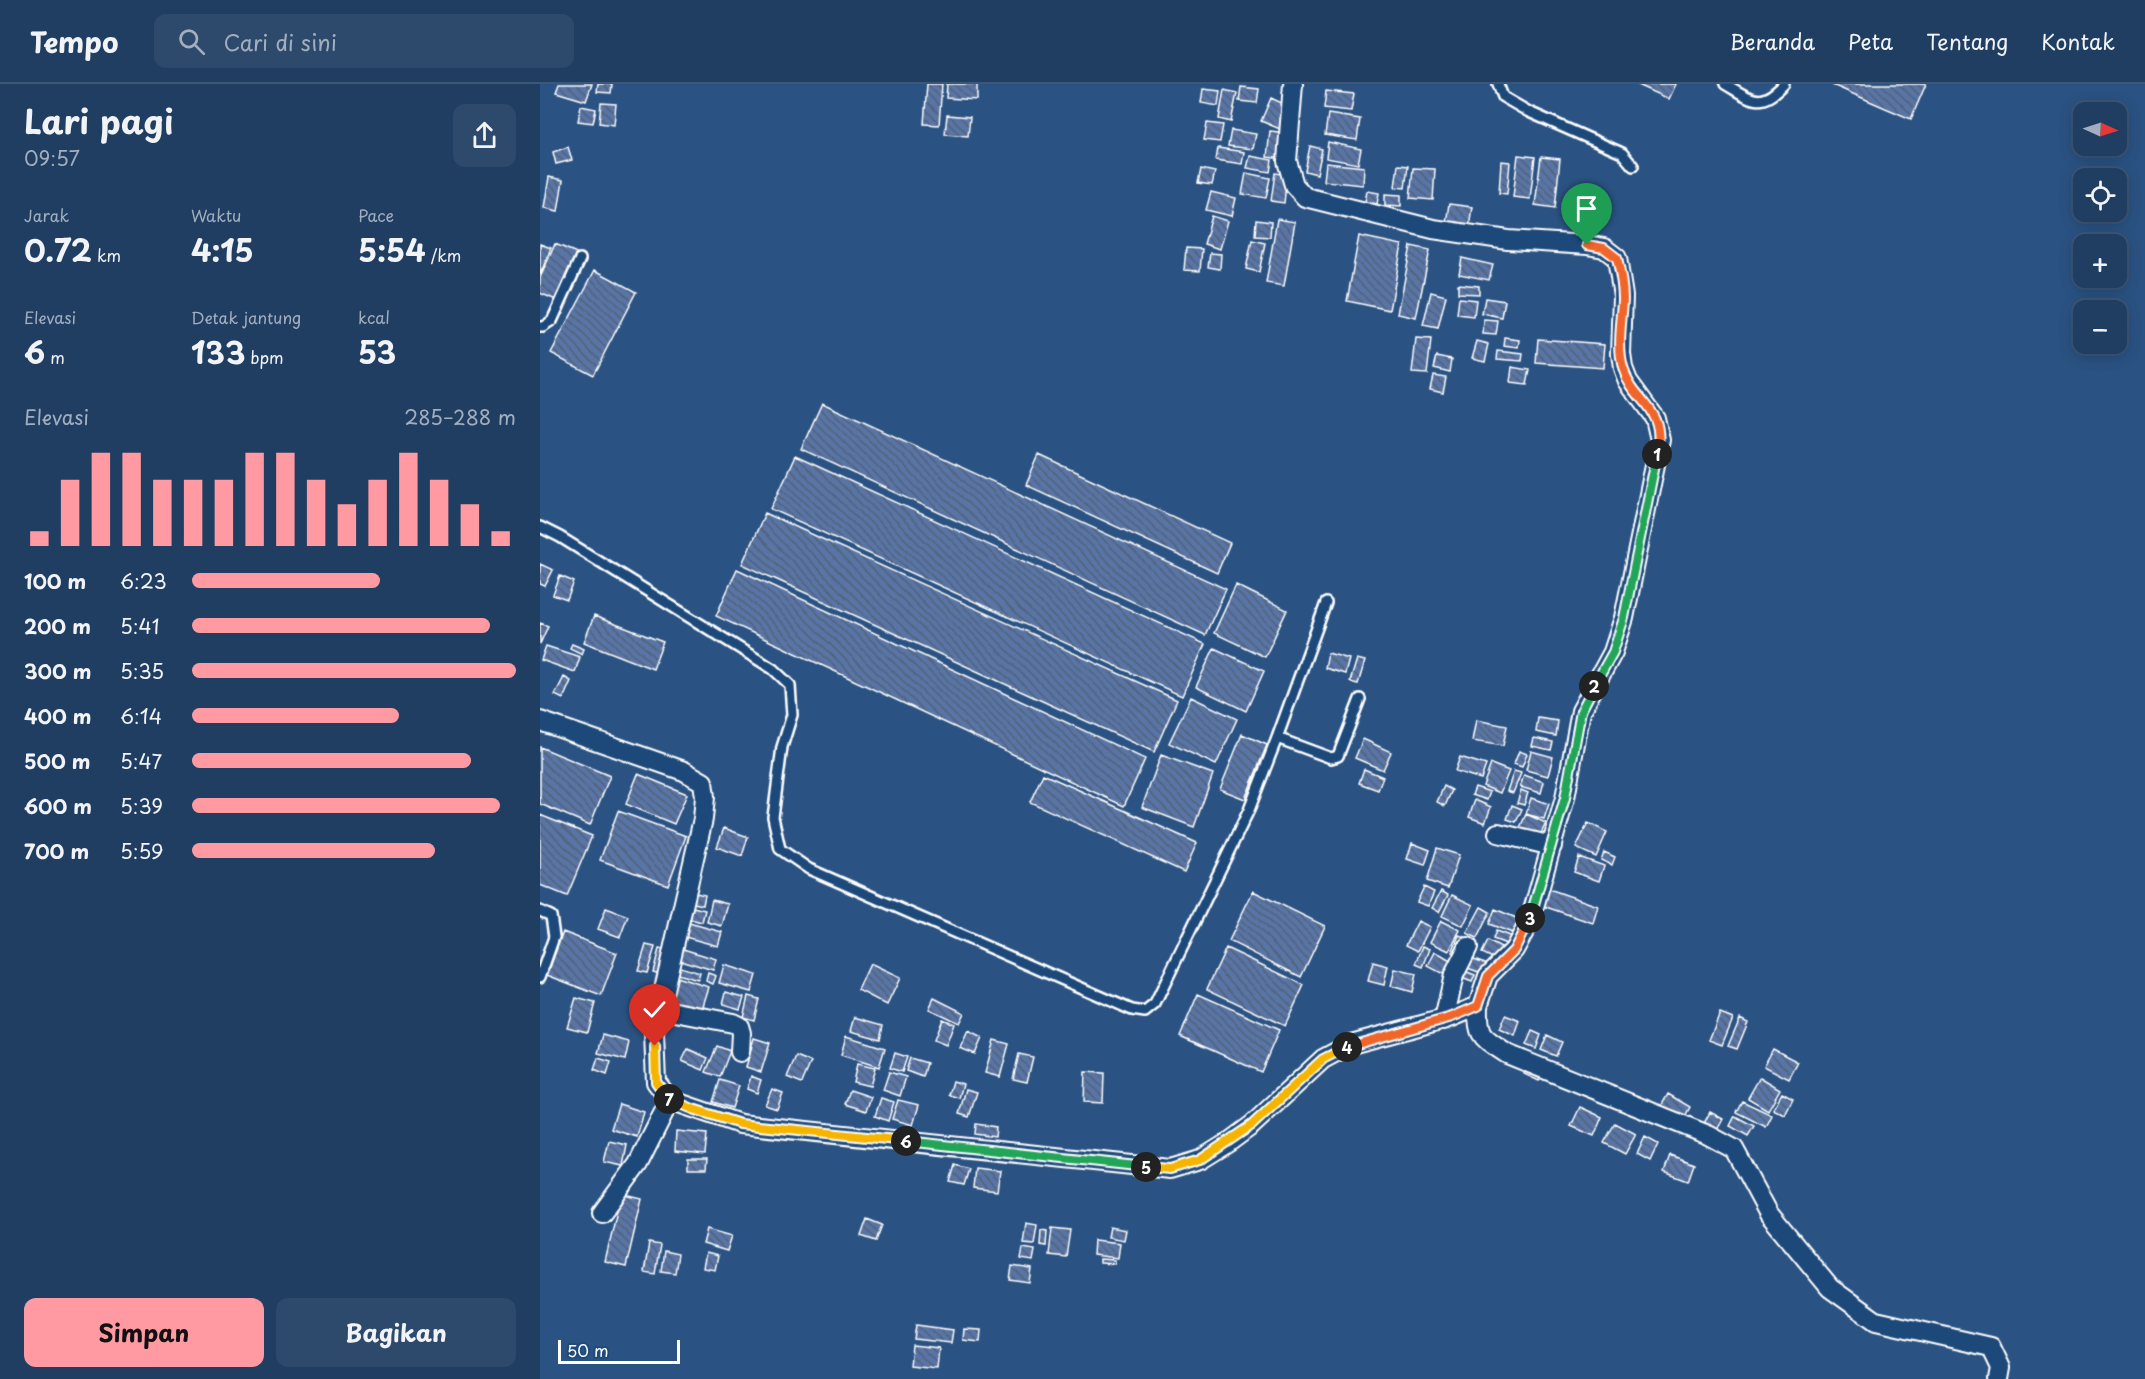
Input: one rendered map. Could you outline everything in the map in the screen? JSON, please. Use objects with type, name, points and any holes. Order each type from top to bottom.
[{"type":"street","points":[[1293,84],[1287,161],[1294,185],[1305,197],[1433,229],[1508,240],[1604,248],[1617,258],[1623,296],[1621,354],[1623,368],[1628,381],[1655,417],[1660,440],[1624,618],[1613,652],[1581,711],[1565,798],[1530,921],[1514,950],[1488,976],[1478,1006],[1477,1025],[1482,1037],[1507,1054],[1632,1103],[1708,1135],[1734,1149],[1769,1214],[1830,1288],[1876,1321],[1991,1347],[2001,1368],[1999,1379]]},
{"type":"street","points":[[540,721],[684,771],[703,782],[705,797],[703,819],[654,1033],[656,1082],[670,1100],[740,1124],[1170,1169],[1200,1160],[1229,1142],[1252,1125],[1323,1059],[1351,1044],[1444,1020],[1478,1006]]},
{"type":"street","points":[[1498,833],[1552,846]]},
{"type":"street","points":[[1444,1020],[1454,975],[1468,947]]},
{"type":"street","points":[[660,1009],[739,1026],[740,1052]]},
{"type":"street","points":[[602,1213],[638,1164],[670,1100]]},
{"type":"lane","points":[[1498,84],[1503,98],[1529,112],[1622,153],[1633,166]]},
{"type":"lane","points":[[1725,84],[1752,99],[1765,100],[1784,84]]},
{"type":"lane","points":[[540,327],[552,321],[580,259]]},
{"type":"lane","points":[[540,527],[561,537],[773,669],[790,685],[792,715],[782,747],[773,817],[780,849],[794,861],[809,870],[1132,1010],[1145,1012],[1155,1004],[1249,810],[1326,603]]},
{"type":"lane","points":[[1277,738],[1331,758],[1338,756],[1360,699]]},
{"type":"lane","points":[[540,911],[551,916],[554,937],[540,977]]},
{"type":"building","points":[[559,84],[592,84],[586,101],[556,92]]},
{"type":"building","points":[[598,84],[612,84],[611,93],[597,92]]},
{"type":"building","points":[[927,84],[942,84],[939,125],[924,124]]},
{"type":"building","points":[[947,84],[977,84],[977,100],[946,98]]},
{"type":"building","points":[[1636,84],[1676,84],[1669,99]]},
{"type":"building","points":[[1830,84],[1926,84],[1911,119]]},
{"type":"building","points":[[1241,87],[1259,89],[1257,103],[1239,101]]},
{"type":"building","points":[[1203,89],[1220,91],[1218,106],[1201,103]]},
{"type":"building","points":[[1224,90],[1237,93],[1231,122],[1219,119]]},
{"type":"building","points":[[1326,91],[1354,94],[1351,111],[1324,108]]},
{"type":"building","points":[[1271,98],[1290,107],[1280,129],[1261,121]]},
{"type":"building","points":[[601,103],[616,104],[614,125],[599,123]]},
{"type":"building","points":[[581,106],[596,109],[593,123],[578,121]]},
{"type":"building","points":[[1328,114],[1360,119],[1357,140],[1325,135]]},
{"type":"building","points":[[947,115],[970,117],[968,136],[945,134]]},
{"type":"building","points":[[1207,123],[1223,125],[1220,142],[1204,140]]},
{"type":"building","points":[[1231,130],[1256,134],[1253,149],[1228,146]]},
{"type":"building","points":[[1270,131],[1287,133],[1284,159],[1267,157]]},
{"type":"building","points":[[1328,142],[1361,149],[1358,164],[1326,158]]},
{"type":"building","points":[[1310,146],[1322,149],[1317,174],[1305,171]]},
{"type":"building","points":[[568,147],[572,160],[556,164],[553,152]]},
{"type":"building","points":[[1218,148],[1244,152],[1242,164],[1216,160]]},
{"type":"building","points":[[1518,155],[1535,157],[1530,199],[1513,197]]},
{"type":"building","points":[[1250,156],[1272,160],[1270,172],[1247,168]]},
{"type":"building","points":[[1541,157],[1560,159],[1555,208],[1535,205]]},
{"type":"building","points":[[1501,161],[1510,162],[1507,194],[1499,193]]},
{"type":"building","points":[[1326,163],[1364,167],[1363,185],[1324,181]]},
{"type":"building","points":[[1398,165],[1408,166],[1405,188],[1395,187]]},
{"type":"building","points":[[1413,168],[1435,169],[1433,200],[1410,198]]},
{"type":"building","points":[[1201,169],[1215,172],[1212,185],[1198,183]]},
{"type":"building","points":[[1246,173],[1270,178],[1266,198],[1242,194]]},
{"type":"building","points":[[1275,173],[1287,175],[1284,203],[1271,201]]},
{"type":"building","points":[[549,177],[563,180],[558,211],[544,208]]},
{"type":"building","points":[[1367,191],[1379,193],[1377,204],[1365,202]]},
{"type":"building","points":[[1211,192],[1236,198],[1232,216],[1206,210]]},
{"type":"building","points":[[1385,194],[1401,195],[1401,206],[1385,205]]},
{"type":"building","points":[[1449,204],[1472,207],[1469,227],[1446,223]]},
{"type":"building","points":[[1212,216],[1228,221],[1220,249],[1204,244]]},
{"type":"building","points":[[1277,219],[1295,222],[1284,286],[1266,283]]},
{"type":"building","points":[[1256,220],[1271,222],[1270,237],[1255,236]]},
{"type":"building","points":[[1359,236],[1402,245],[1390,310],[1347,301]]},
{"type":"building","points":[[1252,240],[1265,243],[1259,272],[1246,269]]},
{"type":"building","points":[[540,244],[551,248],[540,275]]},
{"type":"building","points":[[555,244],[579,254],[558,301],[540,293],[540,278]]},
{"type":"building","points":[[1411,246],[1430,250],[1416,318],[1398,314]]},
{"type":"building","points":[[1186,248],[1202,249],[1200,271],[1184,270]]},
{"type":"building","points":[[1210,253],[1221,254],[1220,269],[1208,267]]},
{"type":"building","points":[[1462,258],[1493,265],[1489,280],[1459,274]]},
{"type":"building","points":[[595,270],[636,292],[593,375],[551,353]]},
{"type":"building","points":[[1458,284],[1479,286],[1479,294],[1458,293]]},
{"type":"building","points":[[1431,292],[1446,296],[1438,329],[1423,326]]},
{"type":"building","points":[[1459,298],[1476,300],[1474,317],[1457,315]]},
{"type":"building","points":[[1485,298],[1505,301],[1502,318],[1482,314]]},
{"type":"building","points":[[1484,320],[1498,321],[1496,335],[1483,334]]},
{"type":"building","points":[[1505,338],[1520,340],[1519,348],[1504,346]]},
{"type":"building","points":[[1416,339],[1431,340],[1427,374],[1412,373]]},
{"type":"building","points":[[1538,339],[1605,344],[1603,368],[1536,363]]},
{"type":"building","points":[[1477,341],[1489,344],[1485,361],[1472,358]]},
{"type":"building","points":[[1498,351],[1523,354],[1522,361],[1497,359]]},
{"type":"building","points":[[1437,356],[1452,359],[1450,372],[1434,368]]},
{"type":"building","points":[[1512,367],[1530,370],[1527,385],[1510,383]]},
{"type":"building","points":[[1433,375],[1446,377],[1443,392],[1430,389]]},
{"type":"building","points":[[822,403],[1226,589],[1205,635],[801,449]]},
{"type":"building","points":[[1039,455],[1230,543],[1217,573],[1026,485]]},
{"type":"building","points":[[795,456],[1205,644],[1182,696],[771,509]]},
{"type":"building","points":[[765,513],[1177,700],[1154,752],[742,564]]},
{"type":"building","points":[[540,564],[553,570],[545,586],[540,584]]},
{"type":"building","points":[[737,569],[1145,759],[1124,806],[716,616]]},
{"type":"building","points":[[560,576],[574,582],[567,600],[553,595]]},
{"type":"building","points":[[1236,585],[1287,610],[1265,657],[1214,633]]},
{"type":"building","points":[[594,616],[663,642],[653,669],[584,642]]},
{"type":"building","points":[[540,623],[548,626],[540,644]]},
{"type":"building","points":[[572,644],[584,649],[582,654],[570,648]]},
{"type":"building","points":[[546,646],[580,657],[575,672],[541,660]]},
{"type":"building","points":[[1214,648],[1264,671],[1246,711],[1196,687]]},
{"type":"building","points":[[1328,653],[1349,659],[1345,674],[1325,668]]},
{"type":"building","points":[[1357,659],[1365,661],[1358,684],[1350,682]]},
{"type":"building","points":[[564,677],[571,681],[563,699],[555,695]]},
{"type":"building","points":[[1191,697],[1237,719],[1216,765],[1169,743]]},
{"type":"building","points":[[1538,718],[1558,721],[1556,736],[1536,732]]},
{"type":"building","points":[[1476,720],[1507,726],[1503,746],[1472,741]]},
{"type":"building","points":[[1242,734],[1267,745],[1245,799],[1220,789]]},
{"type":"building","points":[[1534,738],[1553,742],[1551,750],[1532,746]]},
{"type":"building","points":[[1363,739],[1391,752],[1383,770],[1355,758]]},
{"type":"building","points":[[540,747],[610,776],[590,825],[540,804]]},
{"type":"building","points":[[1519,751],[1527,754],[1522,767],[1514,764]]},
{"type":"building","points":[[1531,751],[1553,757],[1548,776],[1526,770]]},
{"type":"building","points":[[1161,755],[1213,774],[1194,827],[1142,807]]},
{"type":"building","points":[[1460,757],[1486,765],[1481,779],[1455,771]]},
{"type":"building","points":[[1491,764],[1509,771],[1500,793],[1483,786]]},
{"type":"building","points":[[1364,769],[1383,777],[1378,790],[1359,783]]},
{"type":"building","points":[[1514,771],[1521,773],[1513,793],[1507,791]]},
{"type":"building","points":[[638,774],[687,794],[674,824],[626,804]]},
{"type":"building","points":[[1043,774],[1197,843],[1184,872],[1030,802]]},
{"type":"building","points":[[1524,775],[1544,782],[1541,793],[1520,787]]},
{"type":"building","points":[[1444,786],[1452,790],[1445,806],[1437,802]]},
{"type":"building","points":[[1475,787],[1490,792],[1487,800],[1472,795]]},
{"type":"building","points":[[1521,790],[1528,793],[1524,805],[1517,803]]},
{"type":"building","points":[[1531,798],[1549,804],[1544,819],[1526,814]]},
{"type":"building","points":[[1475,800],[1491,807],[1485,823],[1469,817]]},
{"type":"building","points":[[1512,805],[1522,809],[1516,822],[1507,819]]},
{"type":"building","points":[[618,811],[686,836],[668,885],[600,860]]},
{"type":"building","points":[[1526,814],[1546,823],[1539,838],[1519,830]]},
{"type":"building","points":[[540,815],[592,836],[567,896],[540,885]]},
{"type":"building","points":[[1588,823],[1607,832],[1596,857],[1576,848]]},
{"type":"building","points":[[724,828],[748,837],[742,856],[717,847]]},
{"type":"building","points":[[1412,843],[1430,850],[1425,865],[1407,859]]},
{"type":"building","points":[[1437,848],[1459,855],[1448,888],[1427,881]]},
{"type":"building","points":[[1604,852],[1615,857],[1612,865],[1601,860]]},
{"type":"building","points":[[1579,857],[1604,866],[1599,881],[1574,872]]},
{"type":"building","points":[[1424,887],[1434,892],[1428,906],[1417,902]]},
{"type":"building","points":[[1549,889],[1598,906],[1593,923],[1543,906]]},
{"type":"building","points":[[1253,891],[1325,926],[1301,977],[1229,941]]},
{"type":"building","points":[[1441,891],[1448,895],[1439,912],[1432,908]]},
{"type":"building","points":[[691,892],[705,895],[703,905],[689,902]]},
{"type":"building","points":[[1452,895],[1473,905],[1463,926],[1442,916]]},
{"type":"building","points":[[712,900],[728,904],[722,926],[707,922]]},
{"type":"building","points":[[693,907],[705,910],[702,922],[690,919]]},
{"type":"building","points":[[1481,907],[1490,912],[1477,938],[1467,933]]},
{"type":"building","points":[[606,908],[628,916],[620,937],[598,929]]},
{"type":"building","points":[[1495,909],[1521,920],[1515,934],[1489,924]]},
{"type":"building","points":[[1418,921],[1430,927],[1418,951],[1406,945]]},
{"type":"building","points":[[1441,921],[1460,930],[1449,951],[1430,942]]},
{"type":"building","points":[[689,923],[722,932],[718,946],[685,937]]},
{"type":"building","points":[[1496,931],[1512,937],[1509,945],[1493,939]]},
{"type":"building","points":[[563,932],[617,953],[601,996],[547,975]]},
{"type":"building","points":[[1459,935],[1470,939],[1462,956],[1452,952]]},
{"type":"building","points":[[1488,941],[1503,949],[1497,960],[1482,953]]},
{"type":"building","points":[[646,945],[655,947],[647,973],[638,971]]},
{"type":"building","points":[[1423,946],[1430,949],[1423,967],[1416,964]]},
{"type":"building","points":[[1226,948],[1304,985],[1285,1026],[1207,989]]},
{"type":"building","points":[[659,949],[666,950],[660,974],[653,972]]},
{"type":"building","points":[[683,949],[716,959],[713,970],[680,960]]},
{"type":"building","points":[[1435,952],[1454,963],[1447,976],[1428,966]]},
{"type":"building","points":[[1468,957],[1488,964],[1484,974],[1465,967]]},
{"type":"building","points":[[1373,962],[1388,966],[1384,985],[1368,981]]},
{"type":"building","points":[[870,964],[900,978],[887,1005],[858,990]]},
{"type":"building","points":[[673,965],[700,973],[698,980],[670,972]]},
{"type":"building","points":[[724,965],[756,975],[751,992],[719,983]]},
{"type":"building","points":[[1395,969],[1416,974],[1412,992],[1391,986]]},
{"type":"building","points":[[1462,970],[1475,975],[1472,982],[1459,977]]},
{"type":"building","points":[[708,973],[716,976],[713,984],[706,981]]},
{"type":"building","points":[[676,977],[709,987],[701,1012],[669,1003]]},
{"type":"building","points":[[726,992],[744,997],[740,1009],[723,1004]]},
{"type":"building","points":[[1198,994],[1279,1030],[1261,1072],[1180,1036]]},
{"type":"building","points":[[748,996],[759,999],[754,1020],[743,1017]]},
{"type":"building","points":[[576,998],[595,1003],[587,1032],[567,1027]]},
{"type":"building","points":[[934,998],[964,1013],[959,1023],[929,1009]]},
{"type":"building","points":[[1720,1013],[1733,1018],[1722,1045],[1709,1040]]},
{"type":"building","points":[[1505,1015],[1520,1021],[1515,1036],[1499,1029]]},
{"type":"building","points":[[855,1017],[883,1025],[880,1039],[851,1031]]},
{"type":"building","points":[[1740,1018],[1748,1022],[1737,1049],[1728,1046]]},
{"type":"building","points":[[942,1019],[954,1024],[946,1045],[934,1040]]},
{"type":"building","points":[[968,1031],[982,1038],[975,1054],[960,1048]]},
{"type":"building","points":[[1532,1031],[1541,1035],[1536,1049],[1526,1045]]},
{"type":"building","points":[[603,1035],[629,1042],[625,1060],[598,1053]]},
{"type":"building","points":[[1547,1035],[1562,1042],[1556,1056],[1541,1050]]},
{"type":"building","points":[[846,1036],[885,1048],[879,1067],[841,1055]]},
{"type":"building","points":[[754,1038],[770,1043],[761,1072],[746,1067]]},
{"type":"building","points":[[994,1040],[1009,1044],[1000,1077],[985,1073]]},
{"type":"building","points":[[717,1046],[730,1051],[720,1077],[706,1072]]},
{"type":"building","points":[[688,1049],[708,1058],[703,1070],[682,1061]]},
{"type":"building","points":[[1773,1049],[1798,1062],[1789,1079],[1764,1066]]},
{"type":"building","points":[[895,1053],[907,1057],[902,1072],[890,1068]]},
{"type":"building","points":[[1019,1054],[1033,1057],[1027,1082],[1013,1079]]},
{"type":"building","points":[[796,1056],[811,1062],[802,1083],[787,1077]]},
{"type":"building","points":[[598,1058],[611,1062],[607,1075],[594,1070]]},
{"type":"building","points":[[910,1058],[927,1063],[923,1077],[906,1071]]},
{"type":"building","points":[[857,1064],[875,1068],[870,1086],[853,1082]]},
{"type":"building","points":[[1528,1065],[1543,1071],[1539,1081],[1524,1074]]},
{"type":"building","points":[[889,1072],[906,1077],[900,1096],[883,1090]]},
{"type":"building","points":[[1085,1072],[1104,1073],[1103,1103],[1084,1102]]},
{"type":"building","points":[[751,1076],[761,1080],[757,1093],[747,1089]]},
{"type":"building","points":[[1760,1077],[1780,1089],[1768,1110],[1748,1098]]},
{"type":"building","points":[[720,1080],[739,1086],[732,1108],[713,1102]]},
{"type":"building","points":[[953,1081],[963,1084],[959,1098],[949,1095]]},
{"type":"building","points":[[772,1089],[783,1093],[777,1109],[765,1105]]},
{"type":"building","points":[[966,1089],[977,1092],[969,1117],[959,1114]]},
{"type":"building","points":[[850,1090],[871,1097],[866,1111],[845,1104]]},
{"type":"building","points":[[1782,1093],[1793,1099],[1785,1115],[1773,1109]]},
{"type":"building","points":[[1668,1094],[1690,1107],[1682,1122],[1659,1110]]},
{"type":"building","points":[[881,1098],[894,1102],[888,1121],[875,1116]]},
{"type":"building","points":[[898,1100],[919,1105],[913,1125],[892,1119]]},
{"type":"building","points":[[1742,1101],[1772,1115],[1766,1127],[1736,1112]]},
{"type":"building","points":[[619,1104],[644,1112],[637,1137],[611,1129]]},
{"type":"building","points":[[1580,1107],[1602,1117],[1594,1136],[1571,1126]]},
{"type":"building","points":[[1710,1112],[1723,1119],[1714,1136],[1701,1129]]},
{"type":"building","points":[[1735,1116],[1754,1126],[1748,1136],[1730,1126]]},
{"type":"building","points":[[1615,1123],[1636,1134],[1625,1154],[1604,1143]]},
{"type":"building","points":[[976,1124],[996,1127],[995,1137],[975,1134]]},
{"type":"building","points":[[676,1131],[707,1134],[705,1154],[675,1151]]},
{"type":"building","points":[[1645,1137],[1658,1144],[1650,1161],[1637,1154]]},
{"type":"building","points":[[609,1141],[627,1145],[623,1166],[604,1162]]},
{"type":"building","points":[[1670,1155],[1694,1164],[1688,1181],[1664,1172]]},
{"type":"building","points":[[688,1159],[707,1159],[706,1169],[688,1169]]},
{"type":"building","points":[[955,1165],[969,1169],[964,1185],[950,1182]]},
{"type":"building","points":[[975,1168],[1000,1171],[997,1191],[973,1188]]},
{"type":"building","points":[[621,1194],[642,1199],[626,1267],[605,1262]]},
{"type":"building","points":[[867,1219],[882,1225],[876,1241],[861,1236]]},
{"type":"building","points":[[1026,1223],[1037,1225],[1034,1244],[1023,1243]]},
{"type":"building","points":[[1110,1227],[1126,1230],[1124,1240],[1108,1237]]},
{"type":"building","points":[[1052,1228],[1070,1230],[1066,1257],[1049,1255]]},
{"type":"building","points":[[707,1229],[732,1236],[727,1251],[703,1244]]},
{"type":"building","points":[[1041,1230],[1047,1231],[1046,1246],[1040,1245]]},
{"type":"building","points":[[1094,1240],[1120,1243],[1118,1258],[1093,1255]]},
{"type":"building","points":[[649,1243],[660,1245],[655,1274],[644,1272]]},
{"type":"building","points":[[1023,1248],[1035,1250],[1033,1261],[1021,1259]]},
{"type":"building","points":[[664,1251],[678,1254],[675,1273],[661,1271]]},
{"type":"building","points":[[706,1253],[718,1256],[715,1270],[703,1268]]},
{"type":"building","points":[[1100,1259],[1115,1260],[1115,1264],[1100,1263]]},
{"type":"building","points":[[1012,1266],[1032,1269],[1030,1283],[1010,1280]]},
{"type":"building","points":[[916,1325],[953,1330],[951,1343],[914,1339]]},
{"type":"building","points":[[964,1329],[981,1330],[980,1342],[963,1340]]},
{"type":"building","points":[[912,1345],[939,1348],[937,1369],[910,1366]]},
{"type":"route","points":[[655,1046],[656,1082],[670,1100],[740,1124],[1170,1169],[1200,1160],[1229,1142],[1252,1125],[1323,1059],[1351,1044],[1452,1017],[1478,1006],[1488,976],[1514,950],[1530,921],[1565,798],[1581,711],[1613,652],[1624,618],[1660,440],[1655,417],[1628,381],[1623,368],[1621,335],[1623,296],[1617,258],[1604,248],[1587,245]]}]
